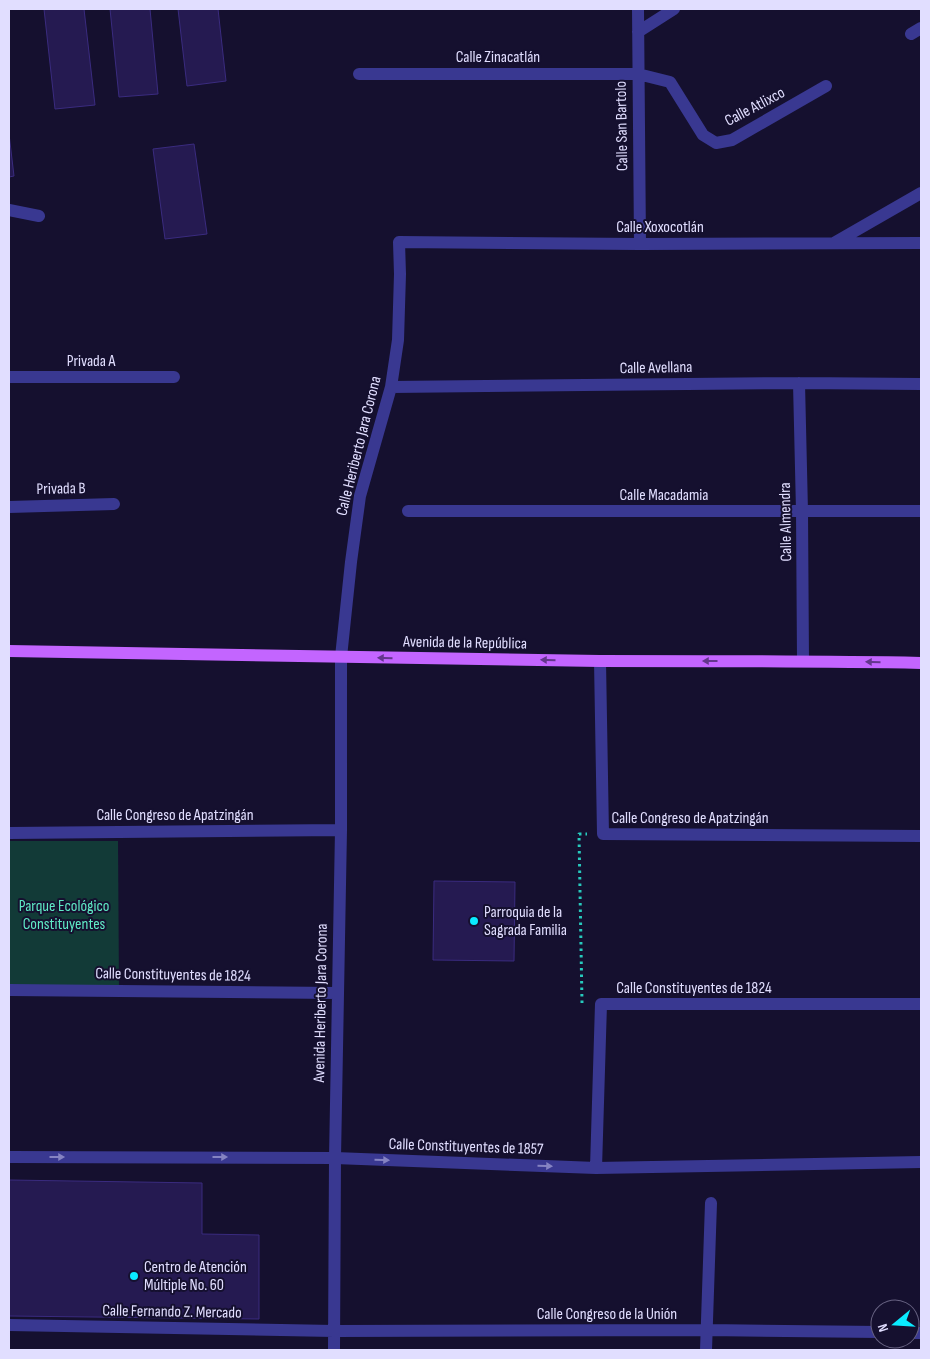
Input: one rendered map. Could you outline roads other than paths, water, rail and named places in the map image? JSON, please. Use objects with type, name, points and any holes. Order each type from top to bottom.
[{"type":"main road","name":"Avenida de la República","points":[[9,651],[341,657],[921,663]]},
{"type":"street","name":"Calle San Bartolo","points":[[638,9],[640,244]]},
{"type":"street","points":[[638,32],[674,9]]},
{"type":"street","name":"Calle Zinacatlán","points":[[359,74],[638,74]]},
{"type":"street","name":"Calle Atlixco","points":[[638,74],[670,82],[703,135],[716,142],[732,140],[826,86]]},
{"type":"street","points":[[834,243],[921,193]]},
{"type":"street","points":[[9,210],[39,216]]},
{"type":"street","name":"Calle Xoxocotlán","points":[[399,242],[640,244],[921,243]]},
{"type":"street","name":"Calle Heriberto Jara Corona","points":[[341,657],[360,496],[391,386],[398,340],[399,242]]},
{"type":"street","name":"Privada A","points":[[9,377],[174,377]]},
{"type":"street","name":"Calle Almendra","points":[[799,383],[803,661]]},
{"type":"street","name":"Calle Avellana","points":[[391,386],[921,384]]},
{"type":"street","name":"Privada B","points":[[9,507],[114,504]]},
{"type":"street","name":"Calle Macadamia","points":[[408,511],[921,511]]},
{"type":"street","name":"Avenida Heriberto Jara Corona","points":[[334,1350],[334,1158],[341,830],[341,657]]},
{"type":"street","name":"Calle Congreso de Apatzingán","points":[[600,660],[603,834],[921,836]]},
{"type":"street","name":"Calle Congreso de Apatzingán","points":[[9,833],[341,830]]},
{"type":"street","name":"Calle Constituyentes de 1824","points":[[9,990],[338,993]]},
{"type":"street","name":"Calle Constituyentes de 1824","points":[[596,1168],[601,1004],[921,1004]]},
{"type":"street","name":"Calle Constituyentes de 1857","points":[[9,1157],[334,1158],[596,1168],[921,1162]]},
{"type":"street","points":[[706,1350],[711,1203]]},
{"type":"street","name":"Calle Fernando Z. Mercado","points":[[9,1325],[334,1331]]},
{"type":"street","name":"Calle Congreso de la Unión","points":[[334,1331],[707,1330],[870,1332]]},
{"type":"place","name":"Parroquia de la Sagrada Familia","points":[[474,921]]},
{"type":"place","name":"Centro de Atención Múltiple No. 60","points":[[134,1276]]},
{"type":"park label","name":"Parque Ecológico Constituyentes","points":[[64,915]]}]
